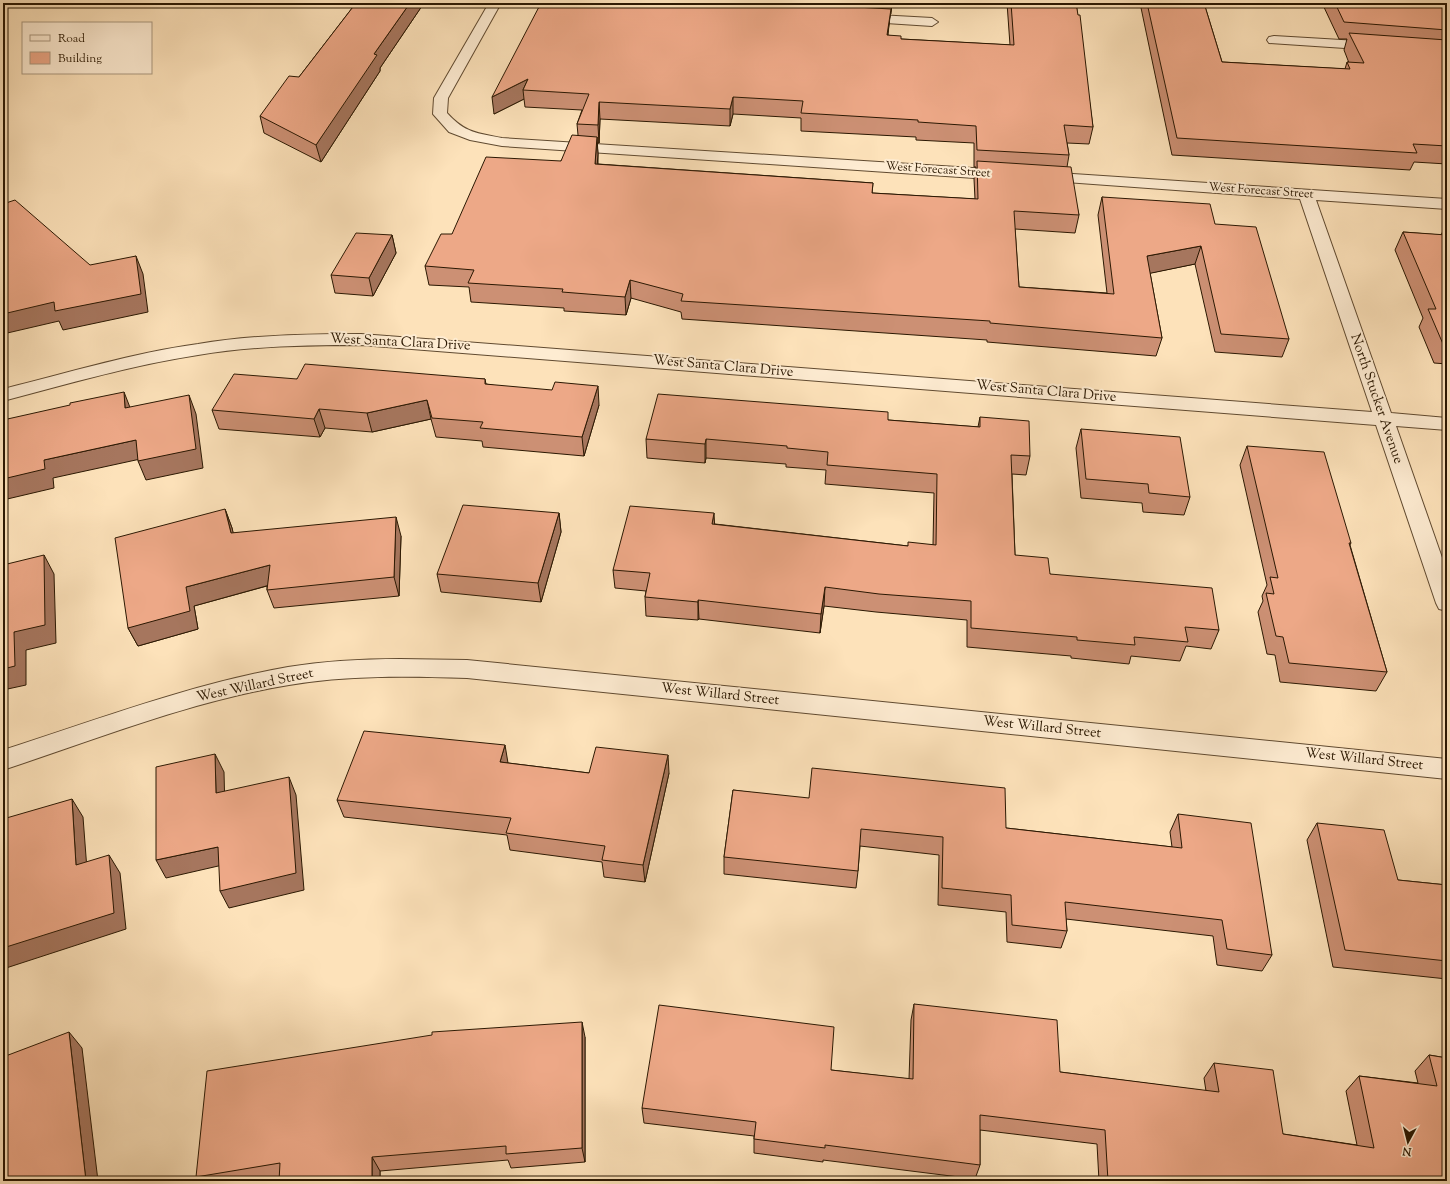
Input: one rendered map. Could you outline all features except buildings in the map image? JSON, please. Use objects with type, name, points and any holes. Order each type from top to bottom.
[{"type":"street","name":"West Forecast Street","points":[[495,3],[441,98],[440,114],[454,129],[475,137],[502,142],[1447,204]]},
{"type":"street","points":[[845,17],[932,22]]},
{"type":"street","points":[[1274,40],[1384,47]]},
{"type":"street","name":"North Stucker Avenue","points":[[1306,194],[1447,603]]},
{"type":"street","name":"West Santa Clara Drive","points":[[3,395],[147,359],[196,349],[256,342],[322,338],[385,340],[1447,424]]},
{"type":"street","name":"West Willard Street","points":[[3,760],[178,704],[235,688],[289,676],[343,669],[395,666],[467,669],[1447,769]]}]
